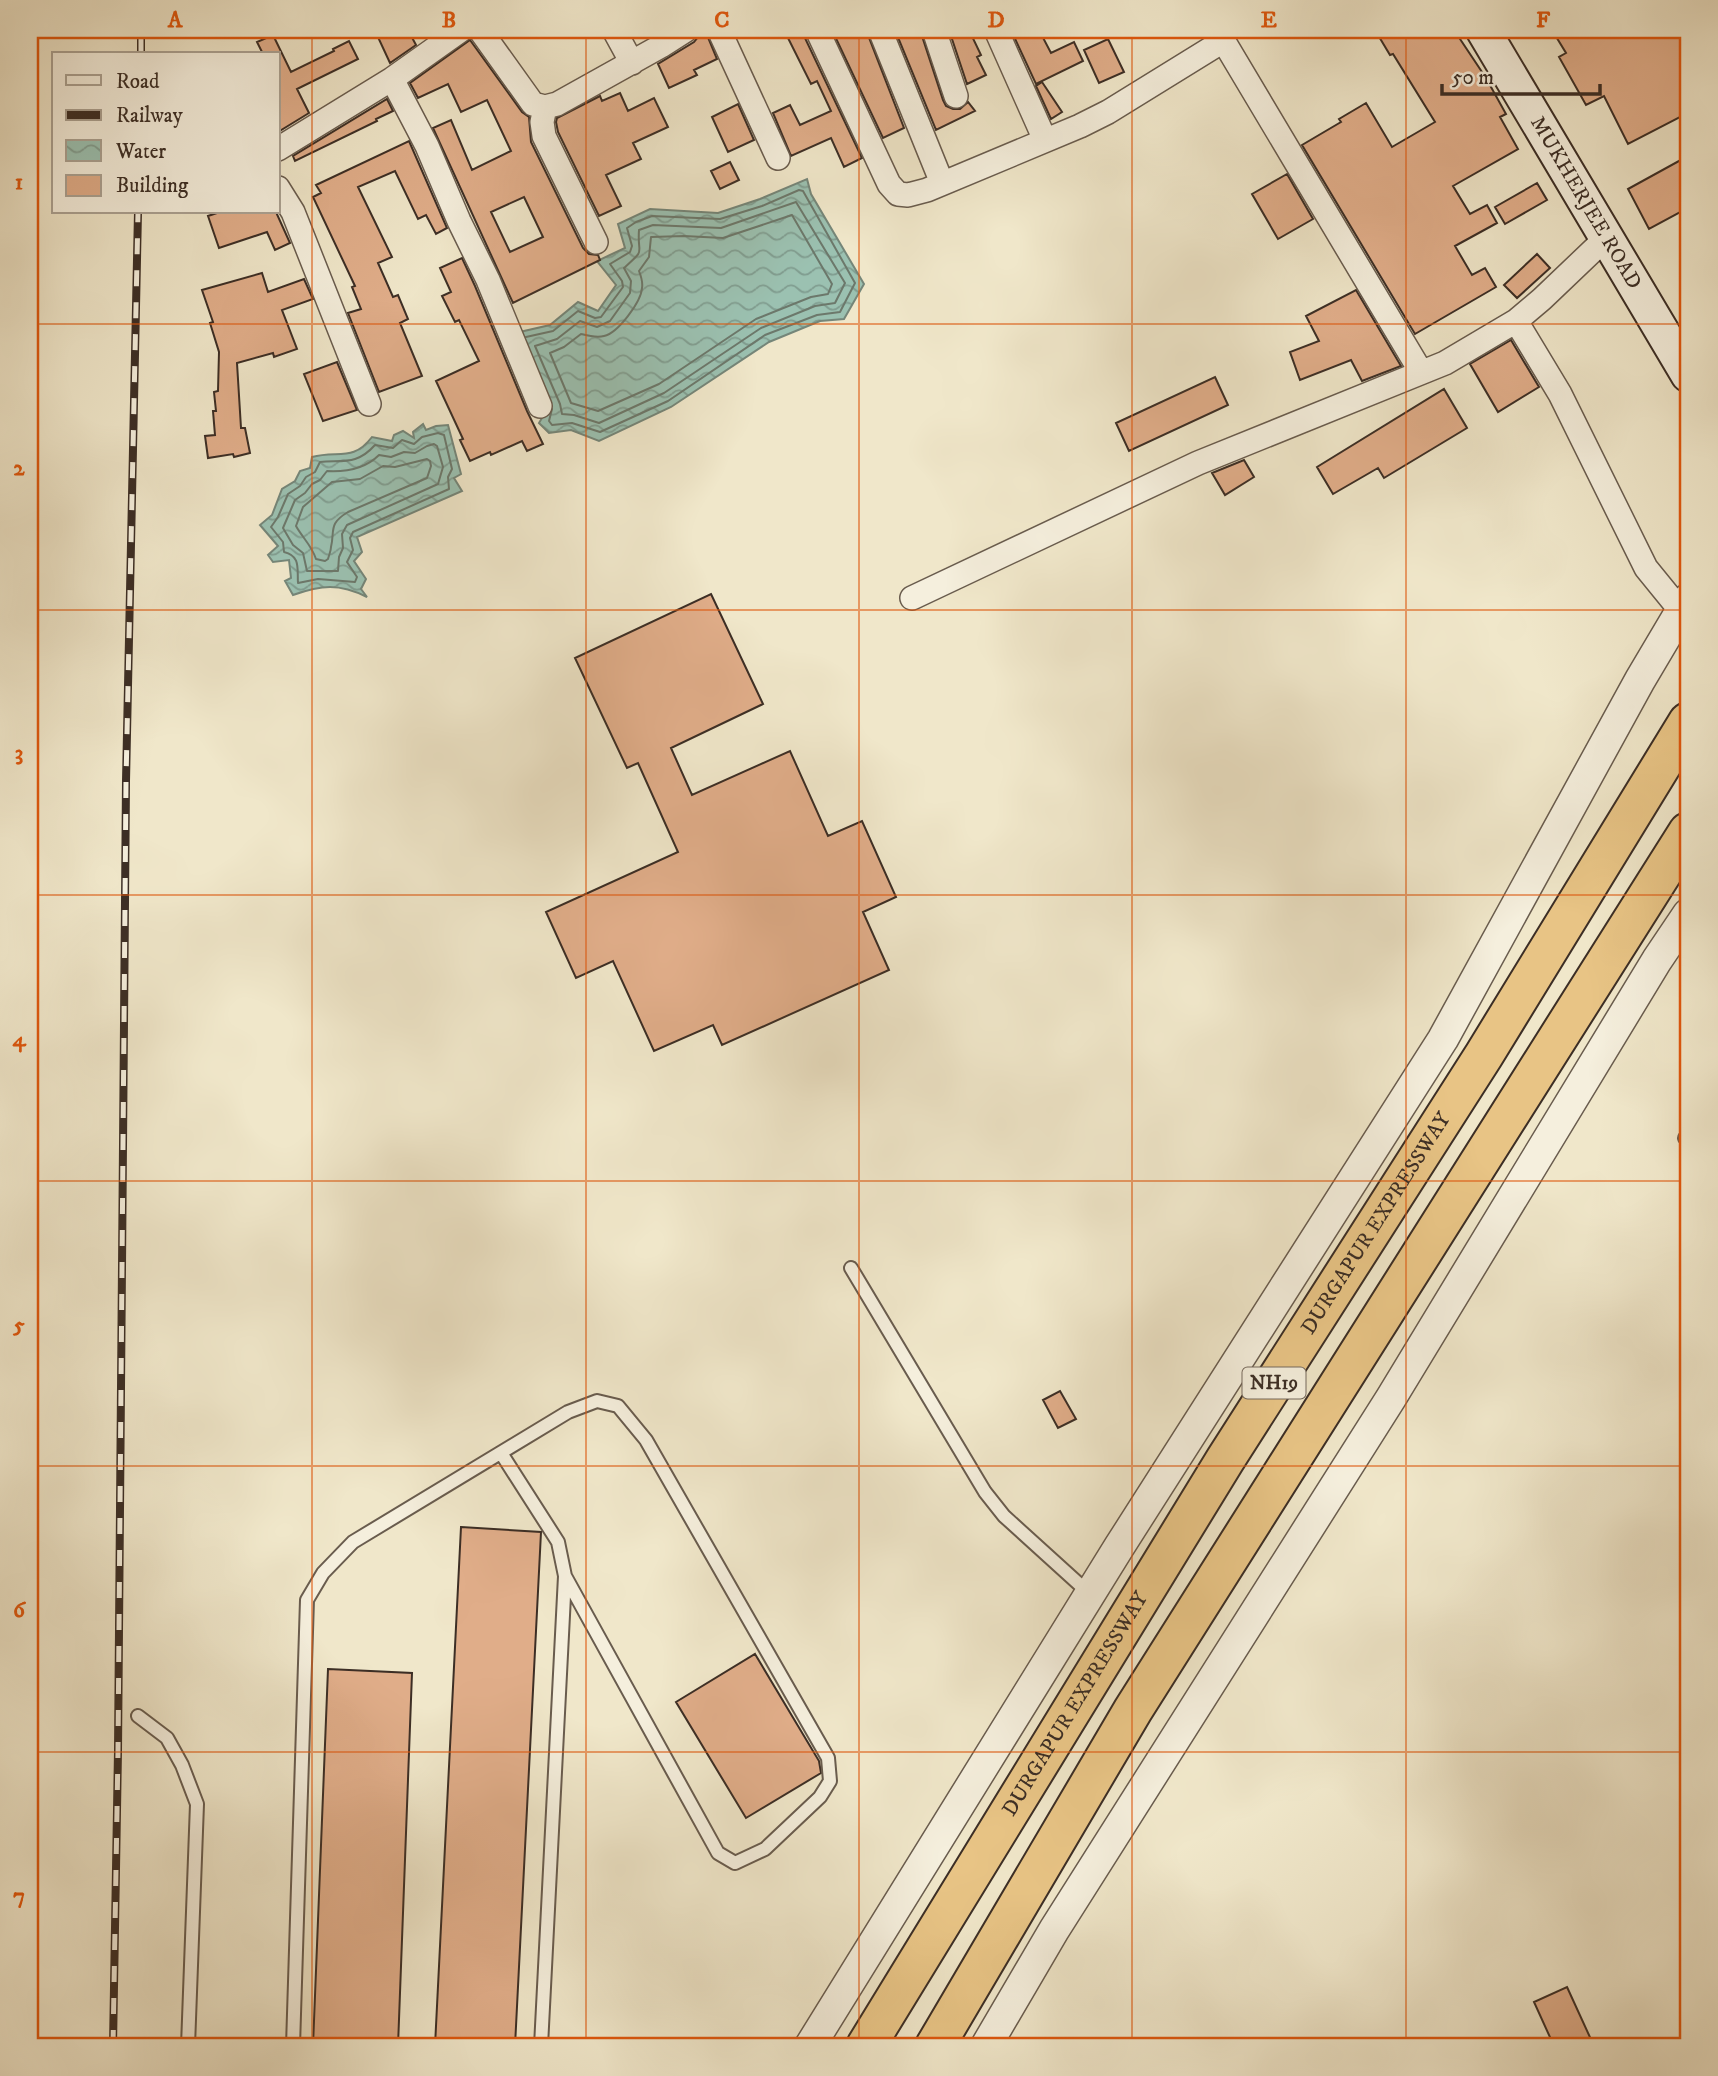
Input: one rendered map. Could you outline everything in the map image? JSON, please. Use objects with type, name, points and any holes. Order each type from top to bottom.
[{"type":"highway","name":"DURGAPUR EXPRESSWAY","points":[[866,2046],[1224,1460],[1484,1055],[1688,722]]},
{"type":"highway","name":"NH19","points":[[935,2046],[1133,1710],[1688,832]]},
{"type":"main road","name":"MUKHERJEE ROAD","points":[[1483,30],[1688,375]]},
{"type":"street","points":[[280,148],[392,79],[461,30]]},
{"type":"street","points":[[480,30],[534,104],[545,107],[557,104],[686,30]]},
{"type":"street","points":[[614,30],[632,62]]},
{"type":"street","points":[[719,30],[778,158]]},
{"type":"street","points":[[817,30],[889,184],[898,194],[908,195],[943,183],[1108,112],[1220,36],[1421,372]]},
{"type":"street","points":[[880,30],[943,183]]},
{"type":"street","points":[[934,30],[956,96]]},
{"type":"street","points":[[996,30],[1045,140]]},
{"type":"street","points":[[392,79],[427,146],[488,281],[540,406]]},
{"type":"street","points":[[545,107],[542,122],[544,136],[596,242]]},
{"type":"street","points":[[280,191],[293,212],[369,404]]},
{"type":"street","points":[[912,598],[1198,463],[1444,363],[1516,321],[1607,237]]},
{"type":"street","points":[[810,2046],[1090,1594],[1443,1039],[1640,680],[1685,605],[1646,568],[1560,394],[1516,321]]},
{"type":"street","points":[[986,2046],[1054,1930],[1383,1410],[1688,914]]},
{"type":"lane","points":[[852,1268],[985,1492],[1004,1516],[1090,1594]]},
{"type":"lane","points":[[293,2046],[307,1600],[323,1573],[353,1542],[568,1412],[597,1401],[618,1406],[646,1440],[828,1758],[830,1781],[820,1797],[765,1849],[735,1863],[718,1853],[565,1576]]},
{"type":"lane","points":[[500,1452],[558,1542],[565,1576],[541,2046]]},
{"type":"lane","points":[[138,1716],[167,1738],[182,1765],[197,1804],[187,2046]]},
{"type":"water","points":[[807,179],[811,194],[864,284],[844,319],[820,321],[769,342],[671,407],[599,441],[571,430],[549,433],[539,423],[546,411],[511,334],[550,325],[578,302],[598,311],[616,285],[597,261],[625,248],[618,224],[650,209],[718,213]]},
{"type":"water","points":[[423,424],[426,430],[448,425],[461,474],[454,478],[462,491],[357,537],[362,552],[354,561],[366,579],[361,589],[367,597],[348,589],[330,587],[293,595],[285,581],[291,578],[289,560],[273,562],[268,555],[278,546],[260,525],[272,515],[282,489],[295,481],[300,471],[310,468],[312,457],[358,450],[372,437],[392,441],[394,435],[403,431],[414,438],[413,432]]},
{"type":"building","points":[[388,30],[408,30],[416,45],[390,63],[377,35]]},
{"type":"building","points":[[700,30],[705,30],[717,59],[694,70],[697,75],[669,88],[658,64],[694,42]]},
{"type":"building","points":[[784,30],[803,30],[862,158],[844,167],[831,138],[791,156],[773,113],[790,105],[800,125],[831,111],[817,81],[811,84]]},
{"type":"building","points":[[832,30],[866,30],[904,128],[883,138]]},
{"type":"building","points":[[908,30],[920,30],[946,106],[960,109],[968,102],[975,111],[936,130],[897,35]]},
{"type":"building","points":[[949,30],[969,30],[981,55],[977,57],[986,75],[967,84]]},
{"type":"building","points":[[1011,30],[1039,30],[1051,53],[1074,42],[1083,61],[1036,84]]},
{"type":"building","points":[[1375,30],[1454,30],[1506,114],[1500,117],[1518,149],[1453,186],[1470,214],[1487,205],[1497,223],[1455,246],[1472,275],[1485,268],[1496,287],[1415,334],[1302,145],[1341,122],[1339,119],[1366,103],[1392,147],[1435,122]]},
{"type":"building","points":[[1552,30],[1688,30],[1688,113],[1628,144],[1604,96],[1586,105],[1559,57],[1566,53]]},
{"type":"building","points":[[273,35],[291,72],[349,41],[358,59],[297,89],[309,113],[280,131],[280,52],[262,52],[257,42]]},
{"type":"building","points":[[1108,39],[1124,72],[1099,83],[1084,50]]},
{"type":"building","points":[[470,40],[522,112],[529,117],[531,142],[583,248],[589,254],[598,255],[600,260],[513,303],[433,128],[451,120],[472,170],[511,151],[487,100],[461,112],[448,84],[418,98],[410,83]],"holes":[[[524,197],[543,237],[510,252],[491,212]]]},
{"type":"building","points":[[1042,82],[1062,112],[1051,119],[1036,86]]},
{"type":"building","points":[[620,93],[628,111],[654,98],[668,127],[633,143],[641,159],[606,175],[621,206],[599,216],[558,132],[556,122],[557,118],[600,96],[602,101]]},
{"type":"building","points":[[387,99],[393,111],[295,161],[293,156]]},
{"type":"building","points":[[738,104],[754,140],[728,152],[712,117]]},
{"type":"building","points":[[409,141],[447,228],[436,234],[426,215],[418,219],[395,171],[358,187],[392,257],[378,263],[393,297],[398,295],[408,319],[400,323],[422,376],[379,392],[348,313],[361,309],[352,287],[355,286],[313,197],[321,193],[316,185]]},
{"type":"building","points":[[1688,156],[1688,208],[1649,229],[1628,189]]},
{"type":"building","points":[[730,162],[739,180],[720,189],[711,171]]},
{"type":"building","points":[[1287,174],[1313,219],[1278,239],[1252,194]]},
{"type":"building","points":[[1537,183],[1547,200],[1505,224],[1495,207]]},
{"type":"building","points":[[277,214],[290,243],[275,250],[267,232],[219,248],[208,216]]},
{"type":"building","points":[[1537,254],[1550,268],[1517,298],[1504,285]]},
{"type":"building","points":[[462,258],[543,444],[527,451],[522,441],[470,461],[460,440],[463,439],[436,381],[479,361],[459,320],[455,322],[442,296],[451,292],[440,268]]},
{"type":"building","points":[[262,273],[268,292],[304,279],[313,299],[282,310],[297,349],[274,357],[273,353],[237,363],[241,428],[245,428],[250,453],[208,458],[205,436],[215,435],[213,411],[216,411],[214,392],[218,391],[219,352],[210,323],[213,322],[202,290]]},
{"type":"building","points":[[1356,290],[1401,366],[1362,381],[1351,360],[1300,380],[1290,352],[1319,341],[1306,316]]},
{"type":"building","points":[[1511,340],[1539,387],[1498,412],[1470,364]]},
{"type":"building","points":[[337,362],[357,410],[323,421],[304,374]]},
{"type":"building","points":[[1215,377],[1228,405],[1129,451],[1116,423]]},
{"type":"building","points":[[1444,389],[1467,428],[1384,478],[1378,468],[1333,494],[1317,467]]},
{"type":"building","points":[[1244,460],[1254,477],[1225,495],[1212,473]]},
{"type":"building","points":[[711,594],[763,704],[671,748],[692,795],[790,751],[828,836],[862,821],[896,897],[863,912],[889,970],[722,1045],[713,1025],[654,1051],[613,961],[576,978],[546,912],[678,852],[638,763],[627,768],[575,658]]},
{"type":"building","points":[[1060,1391],[1076,1419],[1058,1428],[1043,1400]]},
{"type":"building","points":[[461,1527],[541,1532],[515,2046],[435,2046]]},
{"type":"building","points":[[755,1654],[819,1761],[821,1773],[746,1818],[676,1702]]},
{"type":"building","points":[[328,1669],[412,1673],[398,2046],[313,2046]]},
{"type":"building","points":[[1567,1987],[1594,2046],[1554,2046],[1534,2002]]},
{"type":"railway","points":[[141,30],[141,52]]},
{"type":"railway","points":[[113,2046],[126,781],[138,214]]}]
